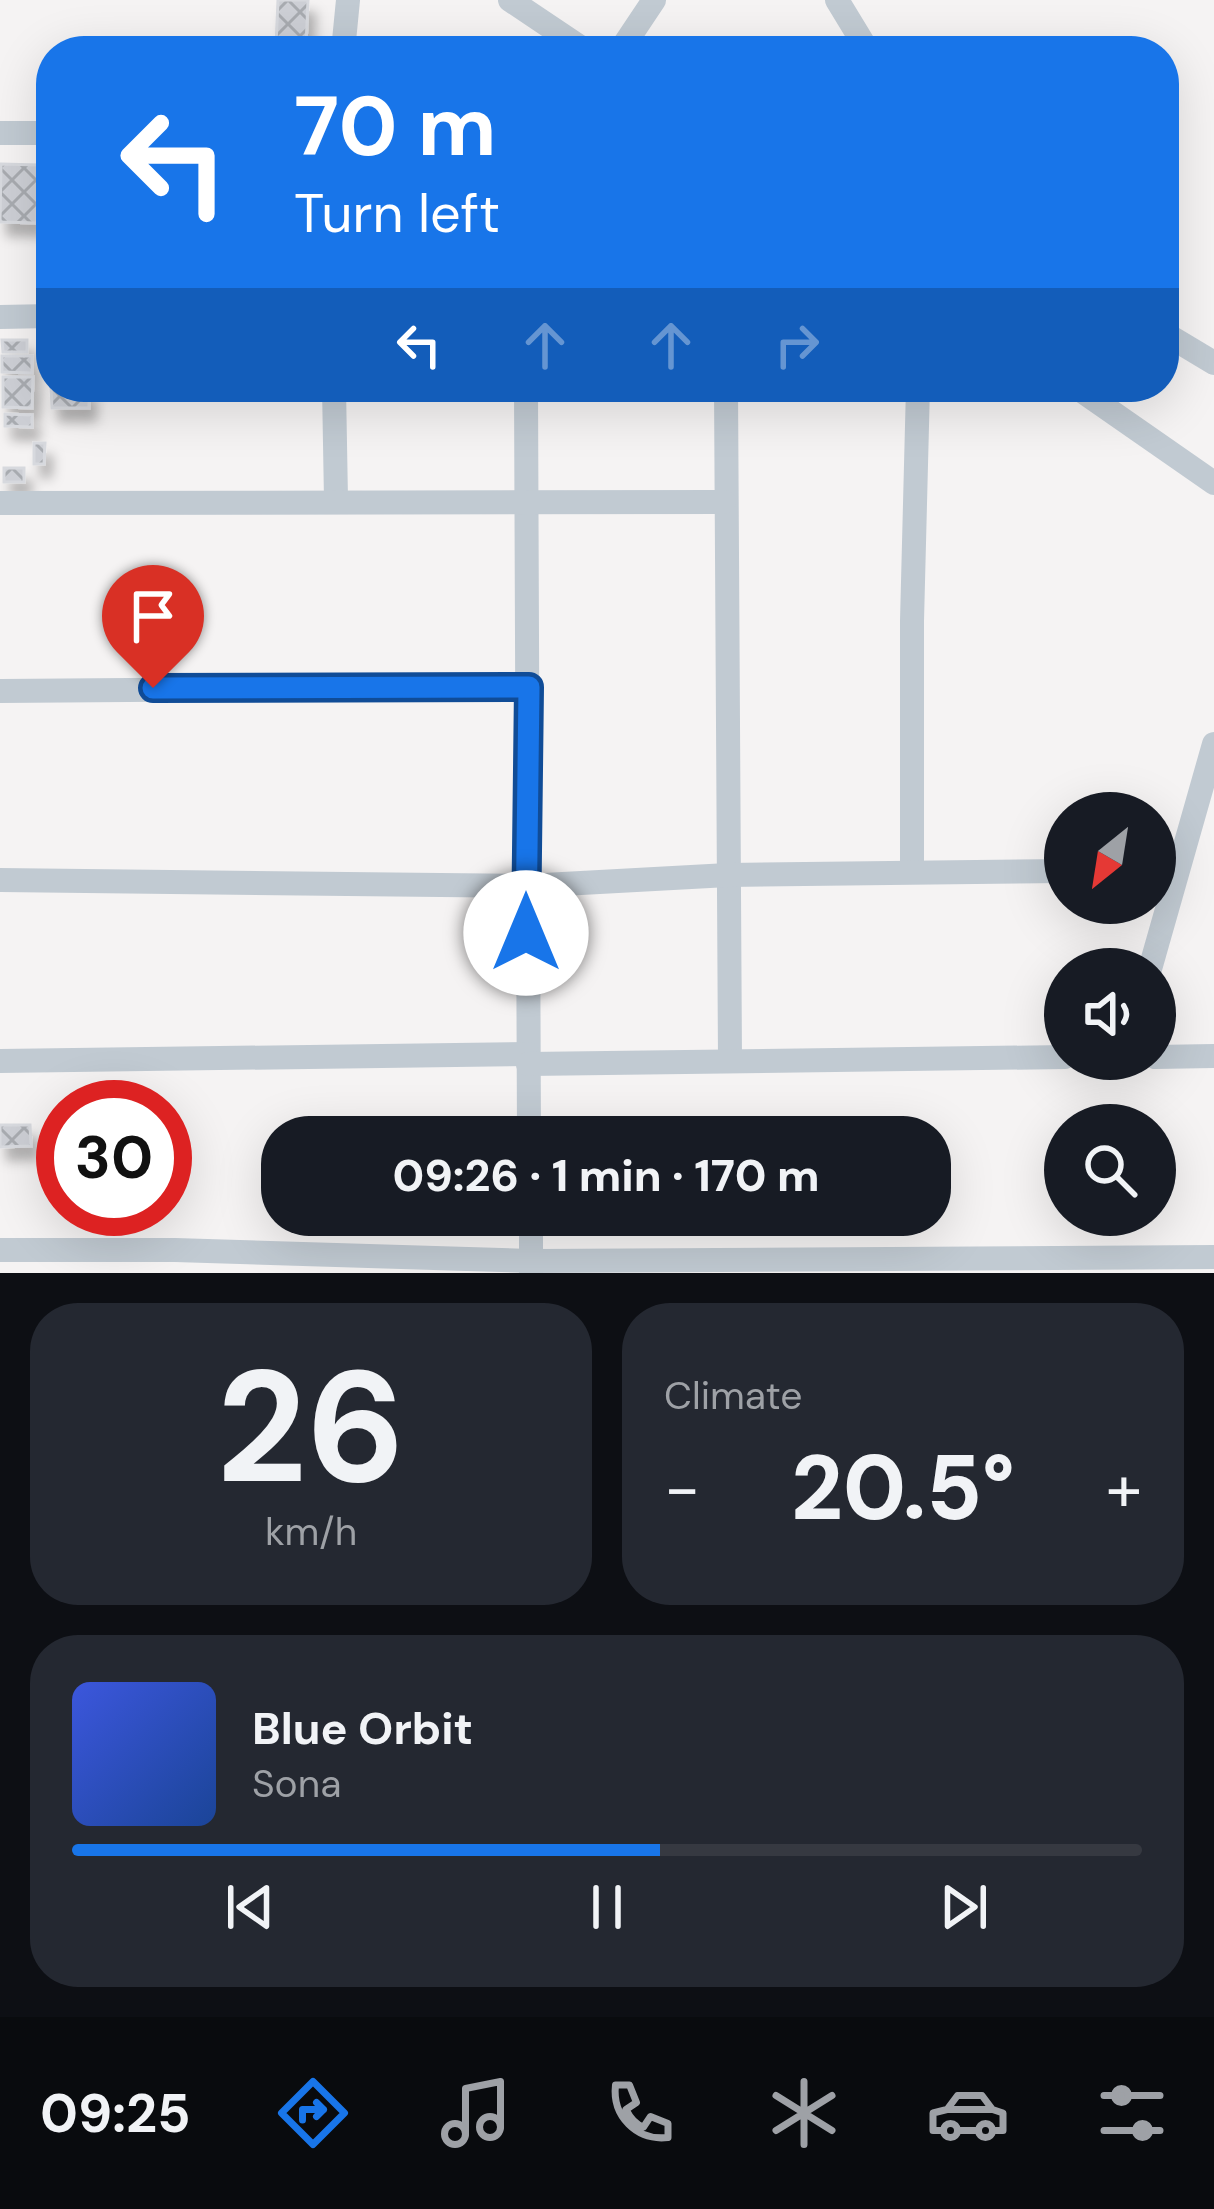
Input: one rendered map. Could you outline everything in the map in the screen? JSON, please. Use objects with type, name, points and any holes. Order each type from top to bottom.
[{"type":"street","points":[[344,36],[348,0]]},
{"type":"street","points":[[510,0],[548,36]]},
{"type":"street","points":[[630,36],[655,0]]},
{"type":"street","points":[[837,0],[859,36]]},
{"type":"street","points":[[0,133],[36,134]]},
{"type":"street","points":[[0,317],[36,316]]},
{"type":"street","points":[[1179,342],[1214,362]]},
{"type":"street","points":[[334,402],[336,500]]},
{"type":"street","points":[[526,402],[529,1116]]},
{"type":"street","points":[[726,402],[730,1060]]},
{"type":"street","points":[[912,870],[918,402]]},
{"type":"street","points":[[1098,402],[1214,483]]},
{"type":"street","points":[[0,503],[724,502]]},
{"type":"street","points":[[0,691],[529,687]]},
{"type":"street","points":[[1176,843],[1214,744]]},
{"type":"street","points":[[0,880],[526,886],[728,875],[1044,871]]},
{"type":"street","points":[[1176,1057],[1214,1056]]},
{"type":"street","points":[[0,1061],[1044,1058]]},
{"type":"street","points":[[531,1236],[531,1267]]},
{"type":"street","points":[[0,1250],[531,1267],[803,1267],[1214,1257]]},
{"type":"building","points":[[278,0],[308,0],[306,36],[276,36]]},
{"type":"building","points":[[1,164],[36,165],[36,223],[0,222]]},
{"type":"building","points":[[2,340],[27,340],[27,352],[3,352]]},
{"type":"building","points":[[2,356],[32,356],[32,373],[2,372]]},
{"type":"building","points":[[3,377],[33,377],[32,408],[3,407]]},
{"type":"building","points":[[52,402],[89,402],[89,408],[52,408]]},
{"type":"building","points":[[5,414],[32,415],[32,427],[5,426]]},
{"type":"building","points":[[34,443],[45,443],[44,464],[34,464]]},
{"type":"building","points":[[4,468],[24,468],[24,482],[4,482]]},
{"type":"building","points":[[0,1125],[30,1125],[31,1146],[0,1147]]},
{"type":"route","points":[[153,688],[529,687],[526,933]]}]
